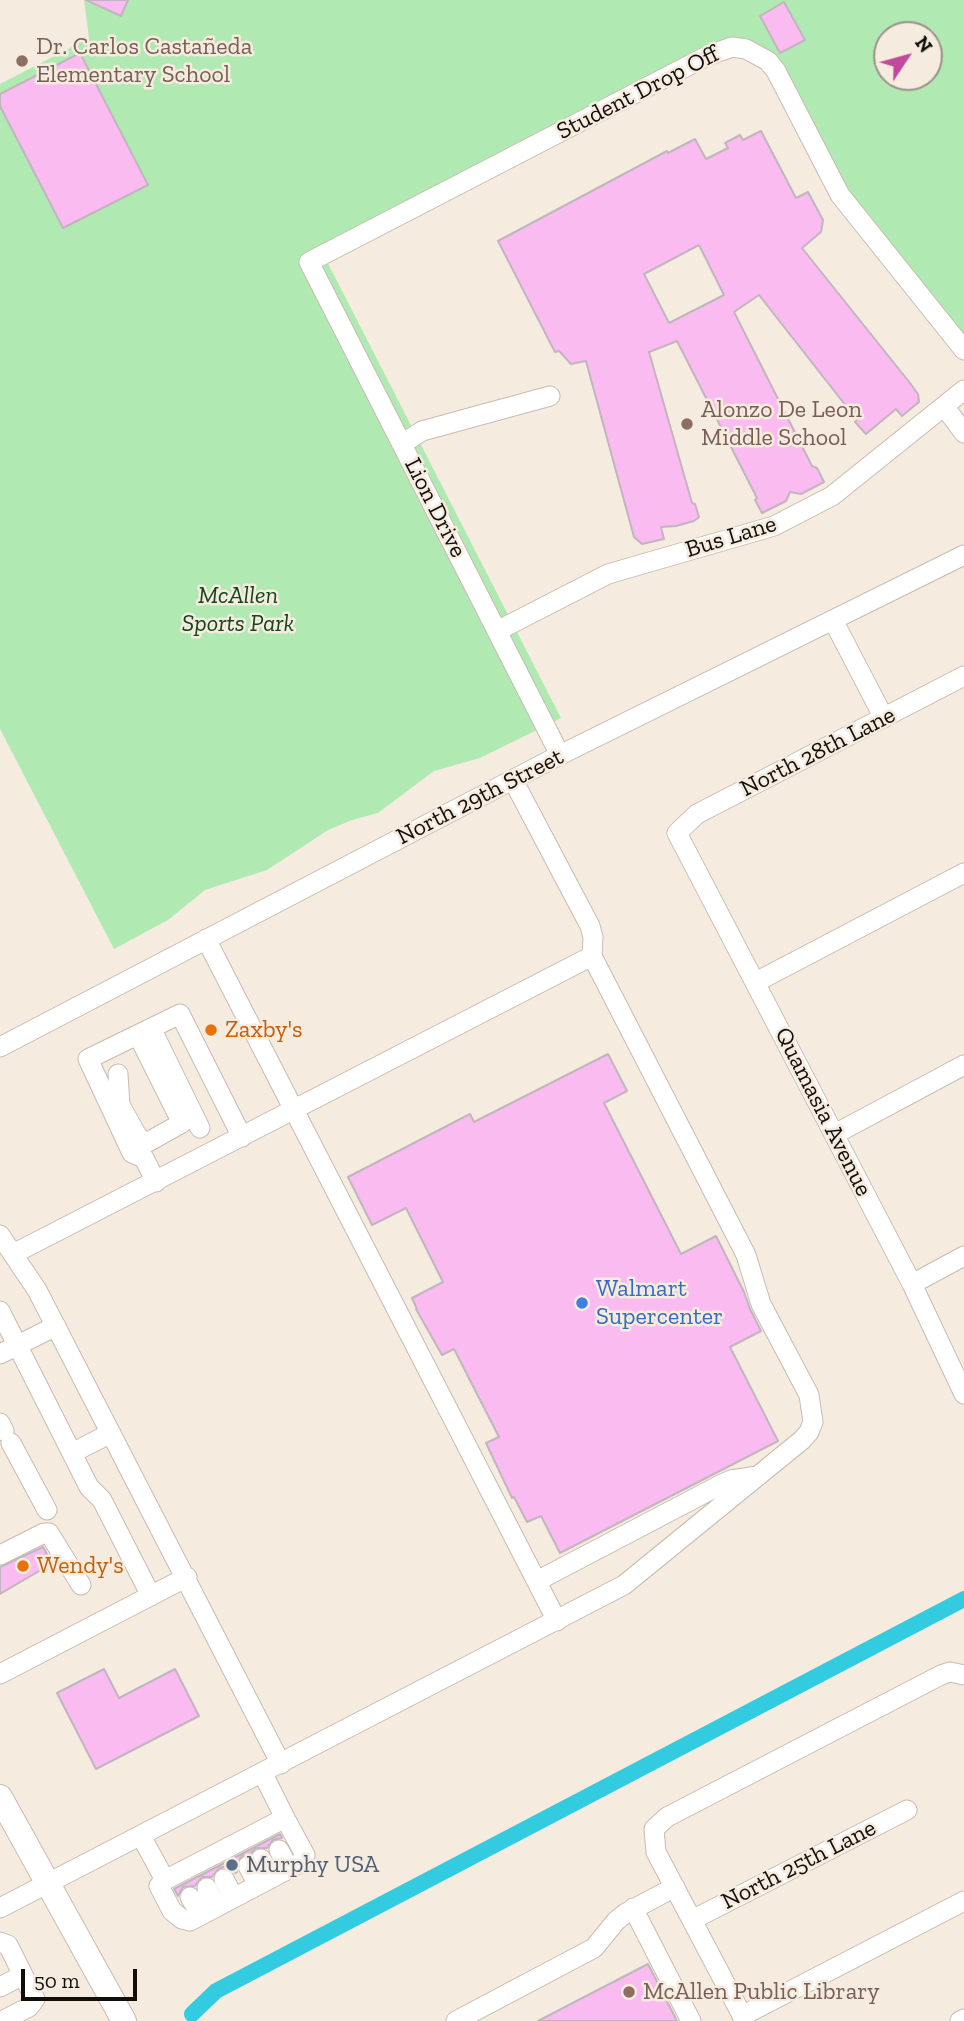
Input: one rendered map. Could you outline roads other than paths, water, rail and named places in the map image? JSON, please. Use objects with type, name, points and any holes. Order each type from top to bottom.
[{"type":"main road","points":[[0,1797],[124,2021]]},
{"type":"street","name":"Student Drop Off","points":[[309,262],[714,53],[732,47],[746,49],[768,61],[776,71],[840,195],[964,350]]},
{"type":"street","name":"Lion Drive","points":[[309,262],[560,755]]},
{"type":"street","name":"Bus Lane","points":[[498,631],[608,574],[774,526],[832,496],[964,390]]},
{"type":"street","points":[[402,444],[422,431],[550,396]]},
{"type":"street","points":[[944,407],[964,433]]},
{"type":"street","name":"North 29th Street","points":[[0,1046],[560,755],[834,622],[964,555]]},
{"type":"street","points":[[834,622],[884,718]]},
{"type":"street","name":"North 28th Lane","points":[[677,833],[697,814],[964,676]]},
{"type":"street","points":[[0,1908],[624,1585],[809,1432],[813,1422],[808,1395],[761,1304],[746,1255],[592,956],[593,937],[590,926],[513,780]]},
{"type":"street","name":"Quamasia Avenue","points":[[677,833],[912,1284],[964,1394]]},
{"type":"street","points":[[756,982],[964,873]]},
{"type":"street","points":[[206,939],[557,1621]]},
{"type":"street","points":[[13,1254],[592,956]]},
{"type":"street","points":[[156,1182],[144,1158],[132,1153],[88,1059],[180,1014],[242,1137]]},
{"type":"street","points":[[107,1050],[140,1119],[147,1127],[156,1128],[178,1115],[144,1032]]},
{"type":"street","points":[[144,1032],[201,1128]]},
{"type":"street","points":[[835,1134],[964,1065]]},
{"type":"street","points":[[144,1158],[230,1113]]},
{"type":"street","points":[[0,1235],[37,1290],[281,1764]]},
{"type":"street","points":[[912,1284],[964,1256]]},
{"type":"street","points":[[0,1311],[8,1349],[72,1453],[89,1487],[102,1500],[151,1596]]},
{"type":"street","points":[[8,1349],[55,1326]]},
{"type":"street","points":[[5,1432],[47,1510]]},
{"type":"street","points":[[72,1453],[111,1433]]},
{"type":"street","points":[[537,1581],[720,1485],[731,1480],[759,1475]]},
{"type":"street","points":[[0,1555],[49,1533],[81,1585]]},
{"type":"street","points":[[0,1674],[187,1577]]},
{"type":"street","points":[[964,1675],[950,1672],[941,1675],[667,1817],[654,1829],[656,1853],[743,2018],[964,1901]]},
{"type":"street","points":[[263,1774],[304,1855],[300,1863],[190,1921],[182,1919],[172,1911],[159,1886],[197,1875],[256,1846],[285,1818]]},
{"type":"street","name":"North 25th Lane","points":[[692,1920],[907,1810]]},
{"type":"street","points":[[141,1836],[197,1875],[217,1906]]},
{"type":"street","points":[[256,1846],[273,1877]]},
{"type":"street","points":[[256,1846],[273,1877]]},
{"type":"street","points":[[197,1875],[217,1906]]},
{"type":"street","points":[[456,2021],[593,1948],[616,1921],[633,1908],[675,1887]]},
{"type":"street","points":[[633,1908],[691,2021]]},
{"type":"street","points":[[0,1942],[8,1945],[35,1999],[29,2007],[2,2021]]},
{"type":"street","points":[[0,1987],[23,1975]]},
{"type":"waterway","points":[[192,2014],[216,1991],[964,1599]]},
{"type":"place","name":"Dr. Carlos Castañeda Elementary School","points":[[22,61]]},
{"type":"place","name":"Alonzo De Leon Middle School","points":[[687,424]]},
{"type":"place","name":"Zaxby's","points":[[211,1030]]},
{"type":"place","name":"Walmart Supercenter","points":[[582,1303]]},
{"type":"place","name":"Wendy's","points":[[23,1566]]},
{"type":"place","name":"Murphy USA","points":[[232,1865]]},
{"type":"place","name":"McAllen Public Library","points":[[629,1992]]},
{"type":"park label","name":"McAllen Sports Park","points":[[238,610]]}]
